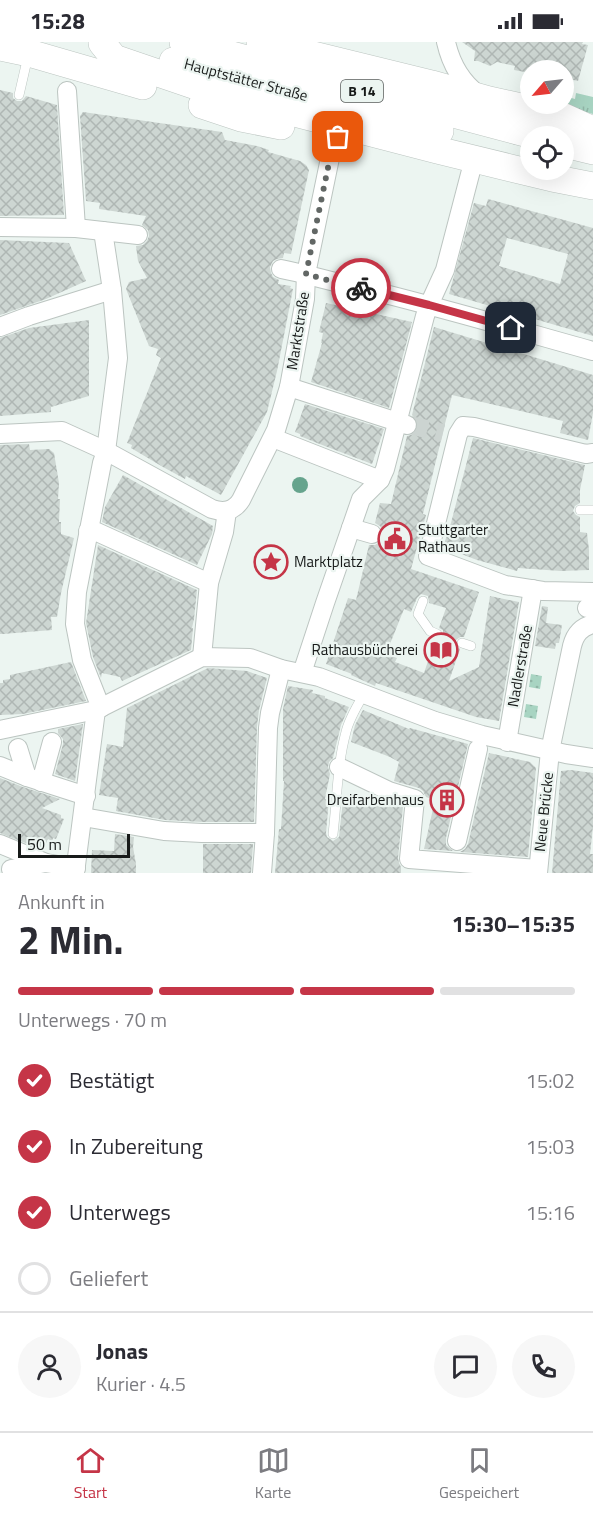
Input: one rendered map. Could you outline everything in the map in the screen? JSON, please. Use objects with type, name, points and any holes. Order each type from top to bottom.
[{"type":"main road","name":"B 14","points":[[100,42],[114,58],[189,83],[474,159],[520,166]]},
{"type":"main road","name":"Hauptstätter Straße","points":[[100,42],[520,153]]},
{"type":"main road","name":"B 14","points":[[185,43],[260,42],[562,117],[592,132]]},
{"type":"main road","name":"Hauptstätter Straße","points":[[185,43],[520,132]]},
{"type":"main road","name":"B 14","points":[[0,47],[29,53],[68,78],[158,91],[241,118],[338,137],[383,136]]},
{"type":"main road","points":[[574,140],[592,132]]},
{"type":"main road","name":"B 14","points":[[574,171],[593,171]]},
{"type":"main road","name":"B 14","points":[[574,178],[593,186]]},
{"type":"street","points":[[446,42],[451,59],[462,79],[486,99]]},
{"type":"street","points":[[68,78],[76,228]]},
{"type":"street","points":[[574,133],[592,132]]},
{"type":"street","name":"Marktstraße","points":[[226,511],[236,507],[241,500],[273,438],[289,387],[305,299],[306,274],[330,158],[338,137]]},
{"type":"street","points":[[311,675],[325,603],[361,499],[382,475],[404,424],[429,305],[445,270],[474,159]]},
{"type":"street","points":[[570,180],[593,198]]},
{"type":"street","points":[[0,227],[76,228],[138,235]]},
{"type":"street","points":[[0,844],[46,863],[76,870],[98,709],[82,660],[75,624],[77,592],[106,451],[118,358],[112,290],[103,231]]},
{"type":"street","points":[[281,269],[429,305],[593,351]]},
{"type":"street","points":[[0,327],[112,290]]},
{"type":"street","points":[[289,387],[404,424]]},
{"type":"street","points":[[550,751],[574,636],[581,629],[591,608],[533,589],[505,585],[434,568],[428,556],[450,435],[463,426],[557,448],[586,454],[593,453]]},
{"type":"street","points":[[0,434],[62,431],[106,451],[213,509],[226,511],[224,532],[209,583],[202,657]]},
{"type":"street","points":[[273,438],[382,475]]},
{"type":"street","points":[[351,528],[372,534]]},
{"type":"street","points":[[88,531],[97,532],[209,583]]},
{"type":"street","name":"Nadlerstraße","points":[[507,742],[533,589]]},
{"type":"street","points":[[34,780],[12,737],[51,733],[202,657],[240,664],[250,658],[281,669],[311,675],[435,721],[507,742],[593,758]]},
{"type":"street","points":[[262,873],[268,728],[281,669]]},
{"type":"street","points":[[34,780],[51,733]]},
{"type":"street","points":[[457,841],[478,748]]},
{"type":"street","name":"Neue Brücke","points":[[538,871],[550,751]]},
{"type":"street","points":[[0,765],[34,780],[86,796]]},
{"type":"street","points":[[339,767],[389,791],[415,799],[409,859],[538,871]]},
{"type":"street","points":[[83,817],[164,831],[265,833]]},
{"type":"street","points":[[6,868],[46,863]]},
{"type":"lane","points":[[19,95],[29,53]]},
{"type":"lane","points":[[580,510],[593,510]]},
{"type":"lane","points":[[423,601],[418,614],[430,631],[437,634]]},
{"type":"lane","points":[[333,834],[339,767],[346,730],[364,694]]},
{"type":"green space","points":[[576,93],[593,97],[593,114],[574,109]]},
{"type":"green space","points":[[531,674],[542,676],[540,689],[529,687]]},
{"type":"green space","points":[[526,704],[538,706],[536,719],[524,717]]},
{"type":"shaded area","points":[[297,477],[303,477],[308,485],[306,491],[297,493],[292,488],[292,482]]},
{"type":"building","points":[[462,42],[583,42],[582,44],[588,45],[578,81],[574,80],[574,60],[520,60],[520,71],[514,70],[515,66],[497,62],[490,66],[474,61],[475,51]]},
{"type":"building","points":[[0,90],[13,93],[13,98],[17,101],[22,101],[26,96],[57,105],[64,215],[0,216]]},
{"type":"building","points":[[83,112],[222,132],[225,140],[257,146],[269,150],[268,152],[300,161],[309,170],[291,254],[284,253],[283,258],[273,261],[270,267],[273,277],[279,280],[278,284],[291,286],[290,288],[293,289],[267,412],[221,495],[186,476],[185,479],[163,467],[131,448],[132,445],[127,443],[161,358],[156,355],[158,349],[149,346],[126,289],[129,282],[147,278],[138,261],[136,246],[143,245],[149,236],[148,230],[142,225],[146,216],[99,209],[100,203],[86,201],[80,116]]},
{"type":"building","points":[[488,199],[593,228],[593,336],[449,294],[474,203],[486,206]],"holes":[[[507,238],[568,254],[560,284],[499,266]]]},
{"type":"building","points":[[0,240],[69,243],[86,281],[46,299],[0,315]]},
{"type":"building","points":[[326,303],[412,322],[389,408],[311,382],[322,343],[323,333],[319,332]]},
{"type":"building","points":[[89,320],[89,396],[51,407],[51,412],[0,416],[0,338],[29,328]]},
{"type":"building","name":"Stuttgarter Rathaus","points":[[434,327],[593,375],[593,413],[588,440],[560,433],[563,421],[452,395],[423,514],[426,515],[411,569],[479,592],[464,637],[456,640],[456,645],[460,649],[449,681],[479,667],[490,596],[519,602],[499,721],[476,717],[376,683],[375,686],[326,664],[348,598],[356,600],[369,545],[375,545],[383,538],[383,531],[375,523],[380,503],[391,504],[407,436],[414,434],[418,428],[418,422],[412,415]],"holes":[[[421,594],[428,596],[429,603],[446,608],[439,628],[443,630],[443,636],[441,640],[435,640],[424,673],[395,662],[397,658],[386,654],[404,609],[411,612]]]},
{"type":"building","points":[[305,404],[384,429],[372,464],[295,432]]},
{"type":"building","points":[[473,438],[585,465],[580,503],[573,511],[580,517],[580,532],[587,533],[589,570],[518,568],[517,571],[477,560],[443,547]]},
{"type":"building","points":[[29,444],[30,450],[49,449],[54,453],[59,483],[61,534],[74,538],[57,617],[51,617],[52,630],[0,634],[0,445]]},
{"type":"building","points":[[123,475],[213,526],[212,534],[197,565],[102,522],[105,507]]},
{"type":"building","points":[[98,545],[197,590],[191,650],[122,681],[120,677],[102,673],[101,678],[93,657],[86,623]]},
{"type":"building","points":[[542,606],[548,607],[546,623],[562,625],[559,643],[556,643],[555,649],[535,646]]},
{"type":"building","points":[[71,662],[86,701],[23,714],[0,715],[0,683],[3,683],[3,680],[10,679],[10,675]]},
{"type":"building","points":[[208,668],[247,671],[267,678],[257,727],[254,822],[165,820],[116,811],[118,798],[99,795],[107,744],[123,747],[127,708]]},
{"type":"building","points":[[288,686],[313,690],[312,693],[349,707],[328,767],[330,774],[325,799],[329,799],[327,837],[333,841],[339,837],[343,800],[387,802],[403,807],[398,858],[401,873],[275,873],[284,781],[283,709]]},
{"type":"building","points":[[363,710],[409,729],[468,744],[446,838],[446,845],[453,851],[424,849],[435,800],[426,797],[419,788],[394,781],[399,762],[351,742],[355,725]]},
{"type":"building","points":[[83,724],[75,781],[55,774],[63,744],[58,729]]},
{"type":"building","points":[[489,753],[530,762],[536,768],[528,857],[460,852],[468,844]]},
{"type":"building","points":[[561,771],[593,773],[593,826],[590,854],[593,854],[593,873],[552,873]]},
{"type":"building","points":[[0,778],[60,799],[42,808],[61,815],[64,819],[56,839],[53,838],[52,841],[48,839],[43,850],[0,833]]},
{"type":"building","points":[[115,834],[134,837],[136,873],[91,873],[92,850],[114,851]]},
{"type":"building","points":[[203,844],[253,844],[251,873],[203,873]]},
{"type":"tunnel","points":[[410,425],[443,433]]},
{"type":"way so far","points":[[338,137],[330,158],[306,274],[361,288]]},
{"type":"place","name":"Stuttgarter Rathaus","points":[[395,539]]},
{"type":"place","name":"Marktplatz","points":[[271,562]]},
{"type":"place","name":"Rathausbücherei","points":[[441,650]]},
{"type":"place","name":"Dreifarbenhaus","points":[[447,800]]},
{"type":"route","points":[[361,288],[511,328]]}]
